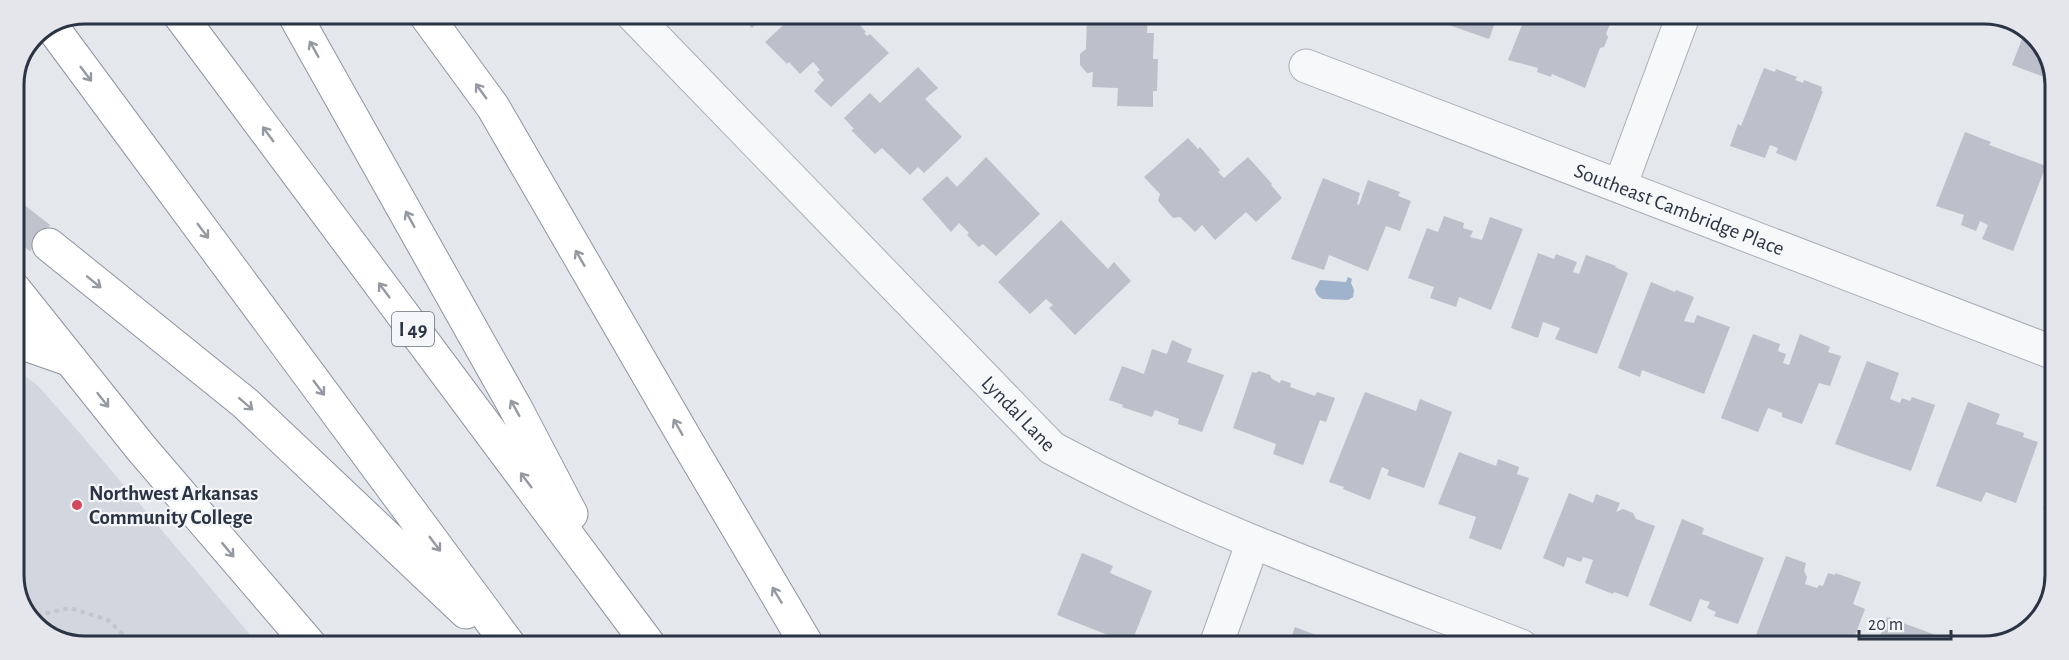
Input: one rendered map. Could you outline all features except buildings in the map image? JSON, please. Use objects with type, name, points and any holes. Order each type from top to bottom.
[{"type":"highway","name":"I 49","points":[[186,24],[642,636]]},
{"type":"highway","points":[[300,24],[515,407],[621,608]]},
{"type":"highway","points":[[432,24],[493,107],[802,636]]},
{"type":"highway","points":[[56,32],[502,636]]},
{"type":"highway","points":[[49,245],[245,403],[491,636]]},
{"type":"highway","points":[[24,301],[149,457],[302,636]]},
{"type":"highway","points":[[24,344],[71,360]]},
{"type":"street","name":"Lyndal Lane","points":[[642,24],[1052,448],[1103,476],[1254,542],[1495,636]]},
{"type":"street","points":[[1620,186],[1680,24]]},
{"type":"street","name":"Southeast Cambridge Place","points":[[1306,66],[1620,186],[2045,340]]},
{"type":"street","points":[[1219,636],[1254,542]]},
{"type":"path","points":[[39,615],[70,608],[108,620],[125,636]]},
{"type":"shaded area","name":"Northwest Arkansas Community College","points":[[24,375],[38,386],[251,636],[85,636],[69,634],[51,626],[42,618],[30,602],[24,579]]},
{"type":"water","points":[[1348,277],[1352,279],[1354,290],[1353,297],[1348,300],[1323,299],[1317,294],[1315,289],[1320,280],[1346,282]]},
{"type":"tunnel","points":[[24,226],[49,245]]},
{"type":"place","name":"Northwest Arkansas Community College","points":[[77,505]]}]
